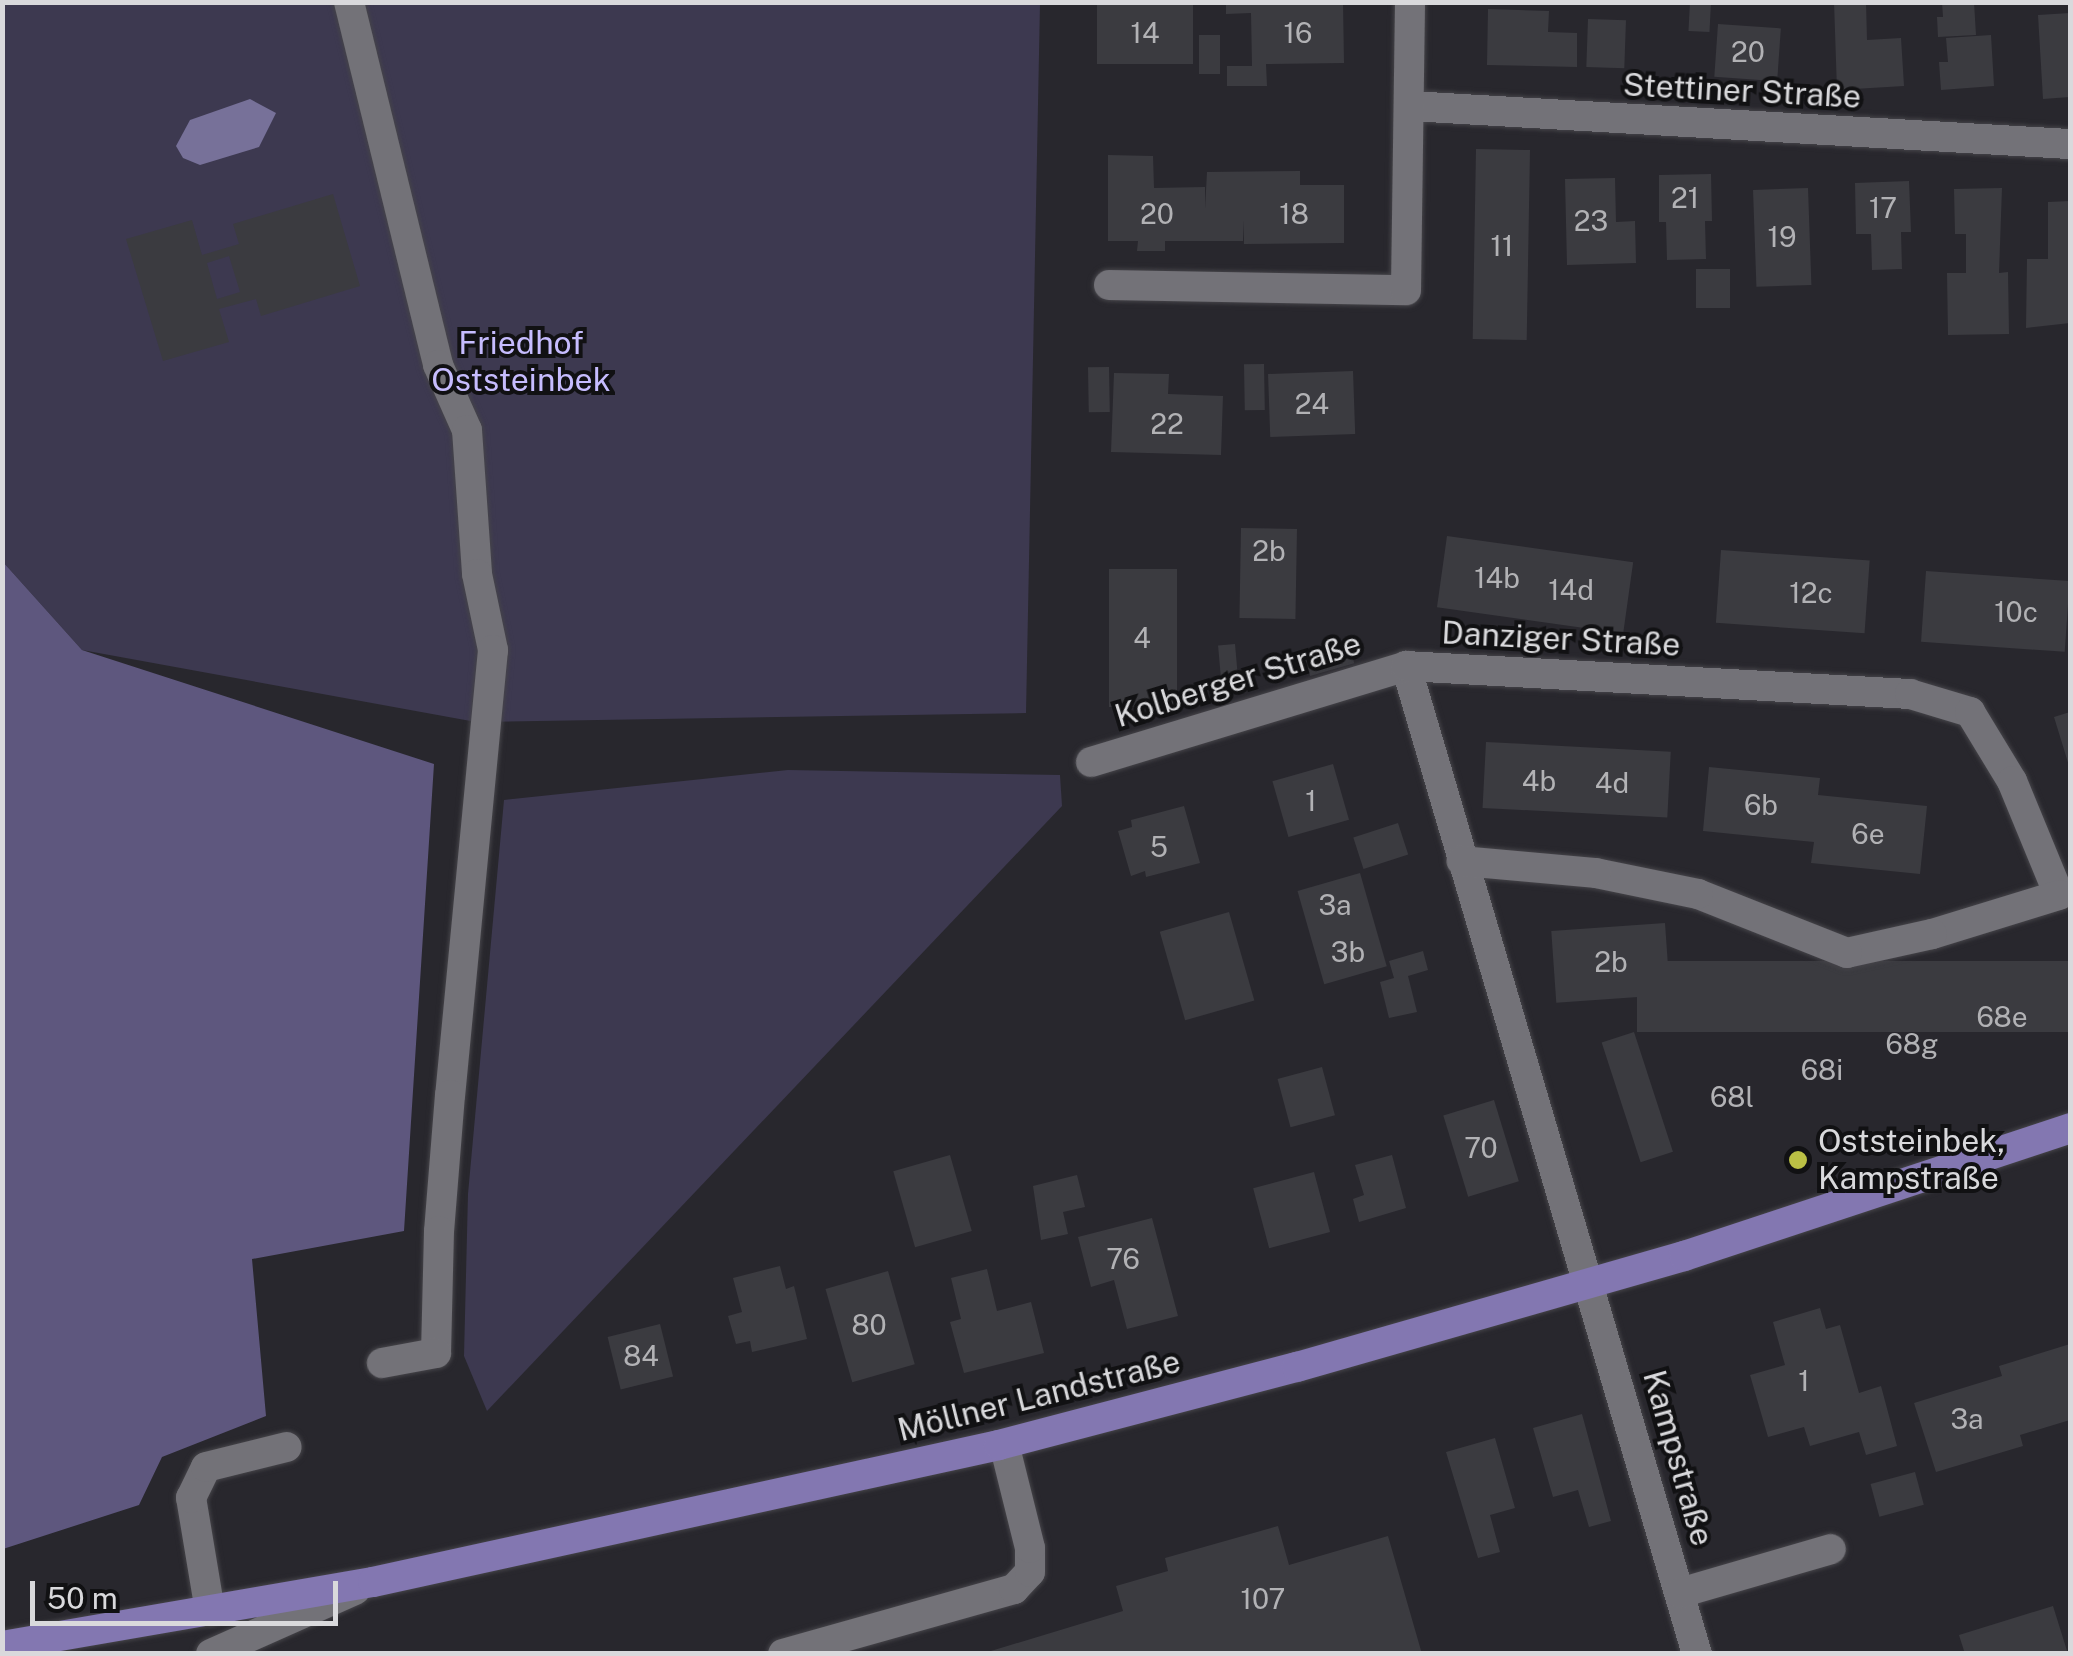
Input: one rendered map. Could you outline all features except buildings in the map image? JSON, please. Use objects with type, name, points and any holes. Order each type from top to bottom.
[{"type":"main road","name":"Möllner Landstraße","points":[[2,1646],[373,1582],[1004,1444],[1297,1368],[1590,1282],[2070,1128]]},
{"type":"street","points":[[350,2],[438,364],[467,430],[477,574],[493,650],[448,1114],[436,1354],[382,1362]]},
{"type":"street","points":[[1109,285],[1406,290],[1410,2]]},
{"type":"street","name":"Stettiner Straße","points":[[1410,106],[2070,144]]},
{"type":"street","name":"Kolberger Straße","points":[[1091,762],[1406,666]]},
{"type":"street","name":"Danziger Straße","points":[[1462,861],[1596,873],[1698,894],[1847,953],[1932,934],[2060,895],[2012,780],[1970,712],[1910,694],[1406,666],[1462,861],[1590,1282]]},
{"type":"street","name":"Kampstraße","points":[[1590,1282],[1697,1654]]},
{"type":"street","points":[[783,1654],[1014,1590],[1030,1572],[1030,1548],[1004,1444]]},
{"type":"street","points":[[210,1611],[191,1498],[206,1467],[287,1447]]},
{"type":"street","points":[[1680,1593],[1831,1549]]},
{"type":"street","points":[[211,1654],[373,1582]]},
{"type":"green space","name":"Friedhof Oststeinbek","points":[[2,3],[1040,3],[1026,713],[476,722],[82,650],[3,562]]},
{"type":"green space","points":[[788,770],[1060,775],[1062,806],[487,1411],[464,1356],[468,1194],[504,800]]},
{"type":"shaded area","points":[[250,99],[276,113],[259,147],[200,165],[183,158],[176,146],[190,120]]},
{"type":"shaded area","points":[[3,562],[82,650],[434,764],[404,1231],[252,1259],[266,1416],[162,1457],[139,1505],[3,1549]]},
{"type":"place","name":"Oststeinbek, Kampstraße","points":[[1798,1160]]}]
